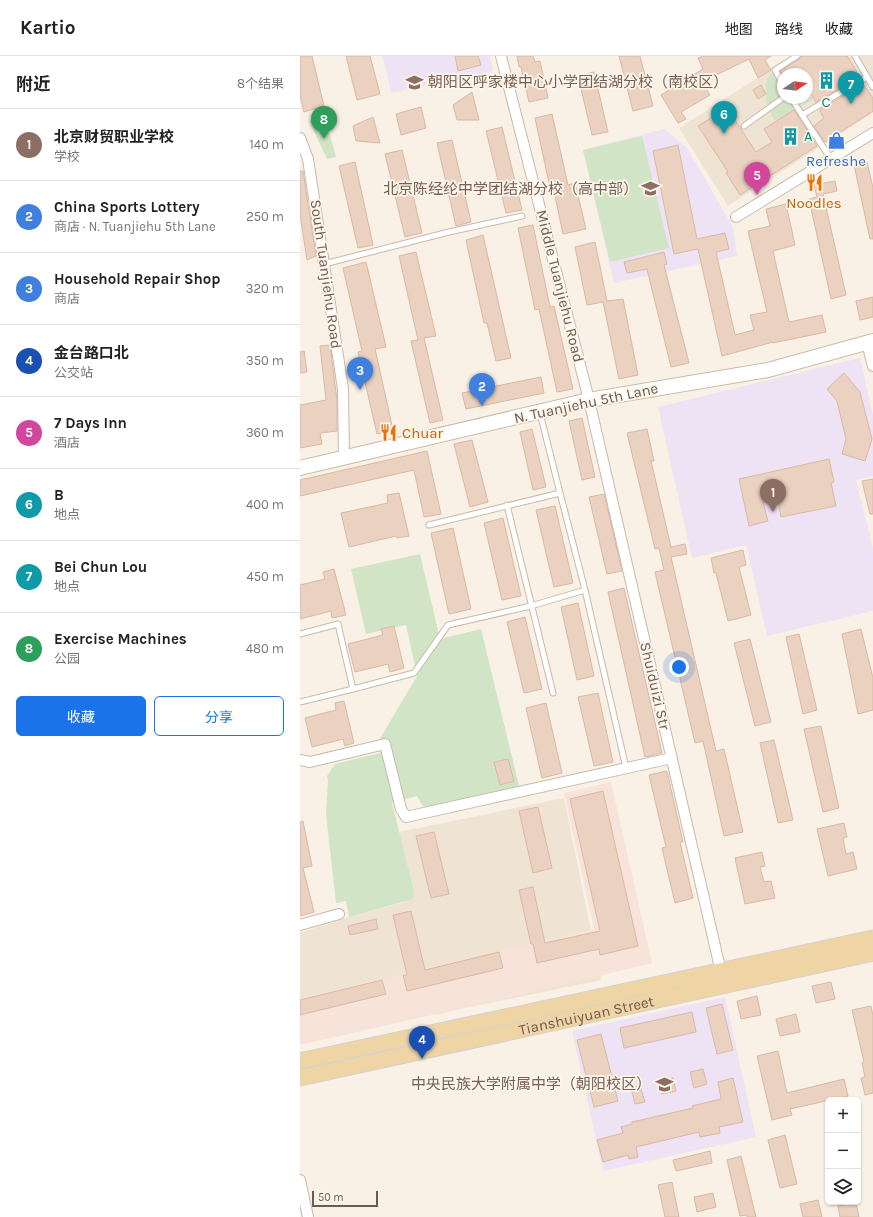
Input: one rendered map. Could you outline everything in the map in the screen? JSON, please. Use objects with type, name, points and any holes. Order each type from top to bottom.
[{"type":"main road","name":"Tianshuiyuan Street","points":[[300,1061],[721,972],[873,938]]},
{"type":"main road","name":"Tianshuiyuan Street","points":[[300,1078],[873,953]]},
{"type":"street","name":"Middle Tuanjiehu Road","points":[[501,56],[589,400]]},
{"type":"street","points":[[736,217],[873,133]]},
{"type":"street","name":"South Tuanjiehu Road","points":[[300,138],[308,159],[343,389],[344,458]]},
{"type":"street","name":"N. Tuanjiehu 5th Lane","points":[[300,468],[589,400],[768,370],[870,342]]},
{"type":"street","points":[[870,342],[873,366]]},
{"type":"street","name":"Shuiduizi Str","points":[[589,400],[721,972]]},
{"type":"street","points":[[300,760],[310,762],[385,744],[401,809],[406,817],[672,758]]},
{"type":"street","points":[[300,925],[340,914]]},
{"type":"street","points":[[300,1180],[308,1217]]},
{"type":"lane","points":[[778,68],[797,56]]},
{"type":"lane","points":[[855,56],[873,87]]},
{"type":"lane","points":[[802,115],[867,77]]},
{"type":"lane","points":[[744,126],[777,102]]},
{"type":"lane","points":[[795,104],[831,158]]},
{"type":"lane","points":[[324,264],[449,232],[522,216]]},
{"type":"lane","points":[[540,412],[585,590],[626,768]]},
{"type":"lane","points":[[429,525],[560,493]]},
{"type":"lane","points":[[507,506],[552,693]]},
{"type":"lane","points":[[300,702],[414,673],[448,625],[531,606],[585,590]]},
{"type":"lane","points":[[300,634],[338,624],[353,689]]},
{"type":"shaded area","name":"朝阳区呼家楼中心小学团结湖分校（南校区）","points":[[383,56],[490,56],[493,71],[391,93]]},
{"type":"shaded area","points":[[792,56],[873,56],[873,113],[728,206],[679,128]]},
{"type":"shaded area","name":"北京陈经纶中学团结湖分校（高中部）","points":[[664,129],[687,148],[733,227],[737,256],[614,283],[583,150]]},
{"type":"shaded area","points":[[860,358],[873,415],[873,476],[856,480],[873,548],[873,611],[767,636],[746,545],[692,558],[658,407]]},
{"type":"shaded area","points":[[611,782],[652,963],[436,1015],[300,1045],[300,998],[594,929],[564,793]]},
{"type":"shaded area","points":[[564,798],[601,980],[300,1042],[300,933],[349,917],[405,902],[414,891],[399,832]]},
{"type":"shaded area","name":"中央民族大学附属中学（朝阳校区）","points":[[725,997],[756,1137],[603,1171],[572,1031]]},
{"type":"green space","points":[[791,63],[794,68],[781,68]]},
{"type":"green space","points":[[777,70],[777,104],[805,104],[776,121],[769,111],[766,97],[766,82],[773,72]]},
{"type":"green space","points":[[325,117],[336,157],[327,159],[309,121]]},
{"type":"green space","points":[[642,136],[669,248],[610,262],[583,150]]},
{"type":"green space","points":[[420,554],[440,639],[481,629],[521,794],[434,815],[422,805],[417,796],[392,803],[414,891],[413,899],[349,917],[346,901],[336,903],[326,814],[327,776],[335,764],[380,753],[383,749],[378,742],[417,676],[406,625],[366,634],[351,569]]},
{"type":"building","points":[[300,56],[312,56],[324,106],[304,112],[300,96]]},
{"type":"building","points":[[346,56],[370,56],[380,94],[357,100]]},
{"type":"building","points":[[455,56],[478,56],[481,65],[458,71]]},
{"type":"building","points":[[517,56],[533,56],[535,62],[540,61],[548,98],[529,102]]},
{"type":"building","points":[[619,56],[640,56],[653,106],[633,111]]},
{"type":"building","points":[[703,56],[771,56],[765,60],[771,70],[758,78],[749,59],[702,82],[710,95],[681,112],[686,119],[678,123],[661,95],[703,69],[698,58]]},
{"type":"building","name":"C","points":[[802,56],[847,56],[859,77],[816,102],[813,97],[813,68],[785,68]]},
{"type":"building","points":[[594,72],[608,132],[592,135],[578,76]]},
{"type":"building","points":[[863,84],[873,98],[873,111],[825,142],[814,126],[824,118],[820,111],[821,109]]},
{"type":"building","points":[[761,85],[766,94],[758,99],[753,90]]},
{"type":"building","points":[[472,92],[479,120],[457,120],[453,105]]},
{"type":"building","points":[[421,107],[426,128],[401,135],[396,114]]},
{"type":"building","points":[[727,108],[756,152],[772,142],[764,129],[794,110],[817,146],[740,195],[726,173],[728,172],[698,126]]},
{"type":"building","points":[[552,114],[568,185],[575,183],[586,229],[563,234],[554,191],[551,192],[535,118]]},
{"type":"building","points":[[373,117],[380,143],[356,141],[353,126]]},
{"type":"building","points":[[502,127],[522,210],[506,213],[486,131]]},
{"type":"building","points":[[452,140],[471,222],[456,226],[437,143]]},
{"type":"building","points":[[678,145],[697,239],[725,233],[729,249],[716,252],[735,335],[754,330],[750,315],[767,312],[748,231],[770,226],[766,209],[786,204],[795,245],[773,251],[789,322],[822,315],[826,332],[773,342],[722,356],[698,249],[674,254],[653,151]]},
{"type":"building","points":[[402,150],[422,233],[405,237],[385,154]]},
{"type":"building","points":[[355,162],[373,245],[358,248],[339,166]]},
{"type":"building","points":[[867,162],[873,188],[873,239],[870,239],[854,165]]},
{"type":"building","points":[[300,171],[303,171],[316,256],[307,260],[300,214]]},
{"type":"building","points":[[835,181],[837,191],[823,194],[846,295],[831,299],[809,199],[817,197],[814,185]]},
{"type":"building","points":[[533,225],[550,307],[554,306],[573,389],[557,392],[539,309],[535,310],[518,228]]},
{"type":"building","points":[[483,235],[511,358],[496,361],[487,323],[484,323],[466,240]]},
{"type":"building","points":[[595,242],[607,301],[623,299],[638,375],[619,379],[603,302],[587,305],[575,247]]},
{"type":"building","points":[[416,252],[436,336],[424,338],[443,420],[430,423],[411,341],[418,340],[399,256]]},
{"type":"building","points":[[664,252],[667,264],[664,265],[689,363],[671,367],[647,269],[627,273],[624,262]]},
{"type":"building","points":[[366,262],[386,347],[375,349],[393,430],[377,434],[358,352],[362,351],[343,268]]},
{"type":"building","points":[[873,297],[873,317],[860,320],[856,301]]},
{"type":"building","points":[[330,345],[337,400],[337,431],[320,433],[322,444],[300,448],[300,405],[326,400],[320,346]]},
{"type":"building","points":[[304,351],[307,372],[300,373],[300,352]]},
{"type":"building","points":[[844,373],[860,392],[872,439],[865,461],[842,454],[846,439],[837,401],[827,389]]},
{"type":"building","points":[[541,377],[544,393],[466,409],[462,393]]},
{"type":"building","points":[[582,418],[595,477],[582,480],[569,421]]},
{"type":"building","points":[[532,429],[546,487],[533,490],[520,432]]},
{"type":"building","points":[[647,429],[654,461],[651,461],[671,547],[685,544],[687,554],[671,557],[716,751],[724,749],[743,832],[724,836],[703,741],[695,743],[655,572],[664,570],[659,548],[655,549],[627,433]]},
{"type":"building","points":[[472,440],[488,502],[470,507],[454,444]]},
{"type":"building","points":[[427,451],[441,514],[424,517],[414,470],[300,496],[300,480]]},
{"type":"building","points":[[829,459],[834,482],[831,483],[836,506],[781,517],[777,494],[762,498],[768,521],[749,526],[739,479]]},
{"type":"building","points":[[873,479],[873,514],[870,514],[862,481]]},
{"type":"building","points":[[399,493],[409,536],[397,538],[396,536],[349,547],[341,513],[388,503],[387,495]]},
{"type":"building","points":[[604,494],[622,571],[607,574],[589,497]]},
{"type":"building","points":[[555,506],[573,583],[554,587],[536,510]]},
{"type":"building","points":[[503,518],[521,596],[502,600],[484,523]]},
{"type":"building","points":[[453,528],[471,609],[449,614],[431,533]]},
{"type":"building","points":[[743,550],[746,565],[739,567],[751,615],[728,621],[711,558]]},
{"type":"building","points":[[334,569],[346,615],[332,618],[331,611],[300,619],[300,585],[325,579],[323,572]]},
{"type":"building","points":[[624,588],[662,753],[645,757],[608,592]]},
{"type":"building","points":[[578,603],[594,676],[577,680],[561,607]]},
{"type":"building","points":[[525,617],[542,689],[524,693],[507,622]]},
{"type":"building","points":[[394,626],[404,668],[390,672],[388,664],[355,672],[348,644],[383,635],[381,629]]},
{"type":"building","points":[[861,629],[873,678],[873,710],[858,714],[842,634]]},
{"type":"building","points":[[799,634],[817,710],[803,714],[786,637]]},
{"type":"building","points":[[750,639],[771,722],[755,726],[734,643]]},
{"type":"building","points":[[598,693],[613,762],[594,766],[578,697]]},
{"type":"building","points":[[344,701],[354,743],[345,746],[343,739],[312,747],[305,718],[336,710],[335,703]]},
{"type":"building","points":[[546,703],[562,773],[542,778],[526,708]]},
{"type":"building","points":[[821,726],[839,808],[823,812],[804,729]]},
{"type":"building","points":[[774,740],[793,820],[778,823],[760,743]]},
{"type":"building","points":[[508,759],[514,781],[500,785],[494,762]]},
{"type":"building","points":[[667,771],[683,842],[680,842],[693,898],[675,903],[662,848],[666,847],[649,775]]},
{"type":"building","points":[[603,791],[638,946],[600,955],[599,949],[537,963],[533,944],[531,944],[519,890],[533,887],[545,943],[600,931],[570,799]]},
{"type":"building","points":[[538,807],[552,868],[533,873],[519,811]]},
{"type":"building","points":[[303,821],[312,866],[303,868],[314,912],[300,916],[300,822]]},
{"type":"building","points":[[844,823],[847,837],[843,838],[846,854],[853,852],[857,869],[828,876],[817,829]]},
{"type":"building","points":[[434,832],[449,894],[431,898],[416,836]]},
{"type":"building","points":[[762,852],[765,866],[760,867],[764,882],[771,881],[775,898],[745,904],[735,858]]},
{"type":"building","points":[[411,911],[425,970],[499,952],[503,968],[407,991],[403,975],[407,975],[393,915]]},
{"type":"building","points":[[376,919],[378,929],[350,935],[348,926]]},
{"type":"building","points":[[382,980],[386,994],[300,1015],[300,1000]]},
{"type":"building","points":[[831,982],[835,999],[816,1003],[812,986]]},
{"type":"building","points":[[757,996],[761,1015],[741,1019],[737,1001]]},
{"type":"building","points":[[722,1004],[733,1050],[717,1054],[706,1008]]},
{"type":"building","points":[[871,1006],[873,1016],[873,1093],[865,1095],[861,1078],[865,1077],[862,1063],[864,1062],[852,1010]]},
{"type":"building","points":[[692,1012],[696,1032],[624,1048],[620,1028]]},
{"type":"building","points":[[796,1014],[800,1032],[780,1036],[776,1019]]},
{"type":"building","points":[[601,1034],[618,1101],[594,1107],[577,1040]]},
{"type":"building","points":[[778,1051],[787,1093],[844,1079],[848,1096],[825,1097],[825,1101],[790,1109],[792,1115],[772,1120],[757,1056]]},
{"type":"building","points":[[703,1069],[707,1084],[694,1088],[690,1072]]},
{"type":"building","points":[[673,1078],[676,1091],[662,1094],[659,1081]]},
{"type":"building","points":[[733,1078],[743,1122],[719,1127],[720,1133],[700,1137],[699,1132],[636,1147],[638,1157],[629,1159],[628,1155],[603,1162],[597,1140],[623,1133],[621,1127],[632,1124],[632,1122],[693,1108],[692,1106],[721,1099],[718,1082]]},
{"type":"building","points":[[640,1086],[645,1102],[635,1104],[631,1088]]},
{"type":"building","points":[[785,1135],[797,1184],[780,1188],[768,1140]]},
{"type":"building","points":[[710,1151],[712,1163],[676,1171],[673,1160]]},
{"type":"building","points":[[741,1156],[756,1217],[747,1217],[747,1215],[740,1216],[727,1160]]},
{"type":"building","points":[[672,1182],[679,1217],[665,1217],[658,1185]]},
{"type":"building","points":[[713,1193],[716,1207],[697,1212],[694,1197]]},
{"type":"building","points":[[818,1200],[822,1217],[803,1217],[800,1204]]},
{"type":"building","points":[[857,1205],[859,1217],[840,1217],[838,1206]]},
{"type":"place","name":"C","points":[[826,81]]},
{"type":"place","name":"朝阳区呼家楼中心小学团结湖分校（南校区）","points":[[415,82]]},
{"type":"place","name":"Bei Chun Lou","points":[[851,104]]},
{"type":"place","name":"B","points":[[724,134]]},
{"type":"place","name":"A","points":[[791,136]]},
{"type":"place","name":"Exercise Machines","points":[[324,139]]},
{"type":"place","name":"Refreshe","points":[[836,140]]},
{"type":"place","name":"Noodles","points":[[814,182]]},
{"type":"place","name":"北京陈经纶中学团结湖分校（高中部）","points":[[651,189]]},
{"type":"place","name":"7 Days Inn","points":[[757,195]]},
{"type":"place","name":"Household Repair Shop","points":[[360,390]]},
{"type":"place","name":"China Sports Lottery","points":[[482,406]]},
{"type":"place","name":"Chuar","points":[[389,433]]},
{"type":"place","name":"北京财贸职业学校","points":[[773,512]]},
{"type":"place","name":"金台路口北","points":[[422,1059]]},
{"type":"place","name":"中央民族大学附属中学（朝阳校区）","points":[[664,1084]]}]
